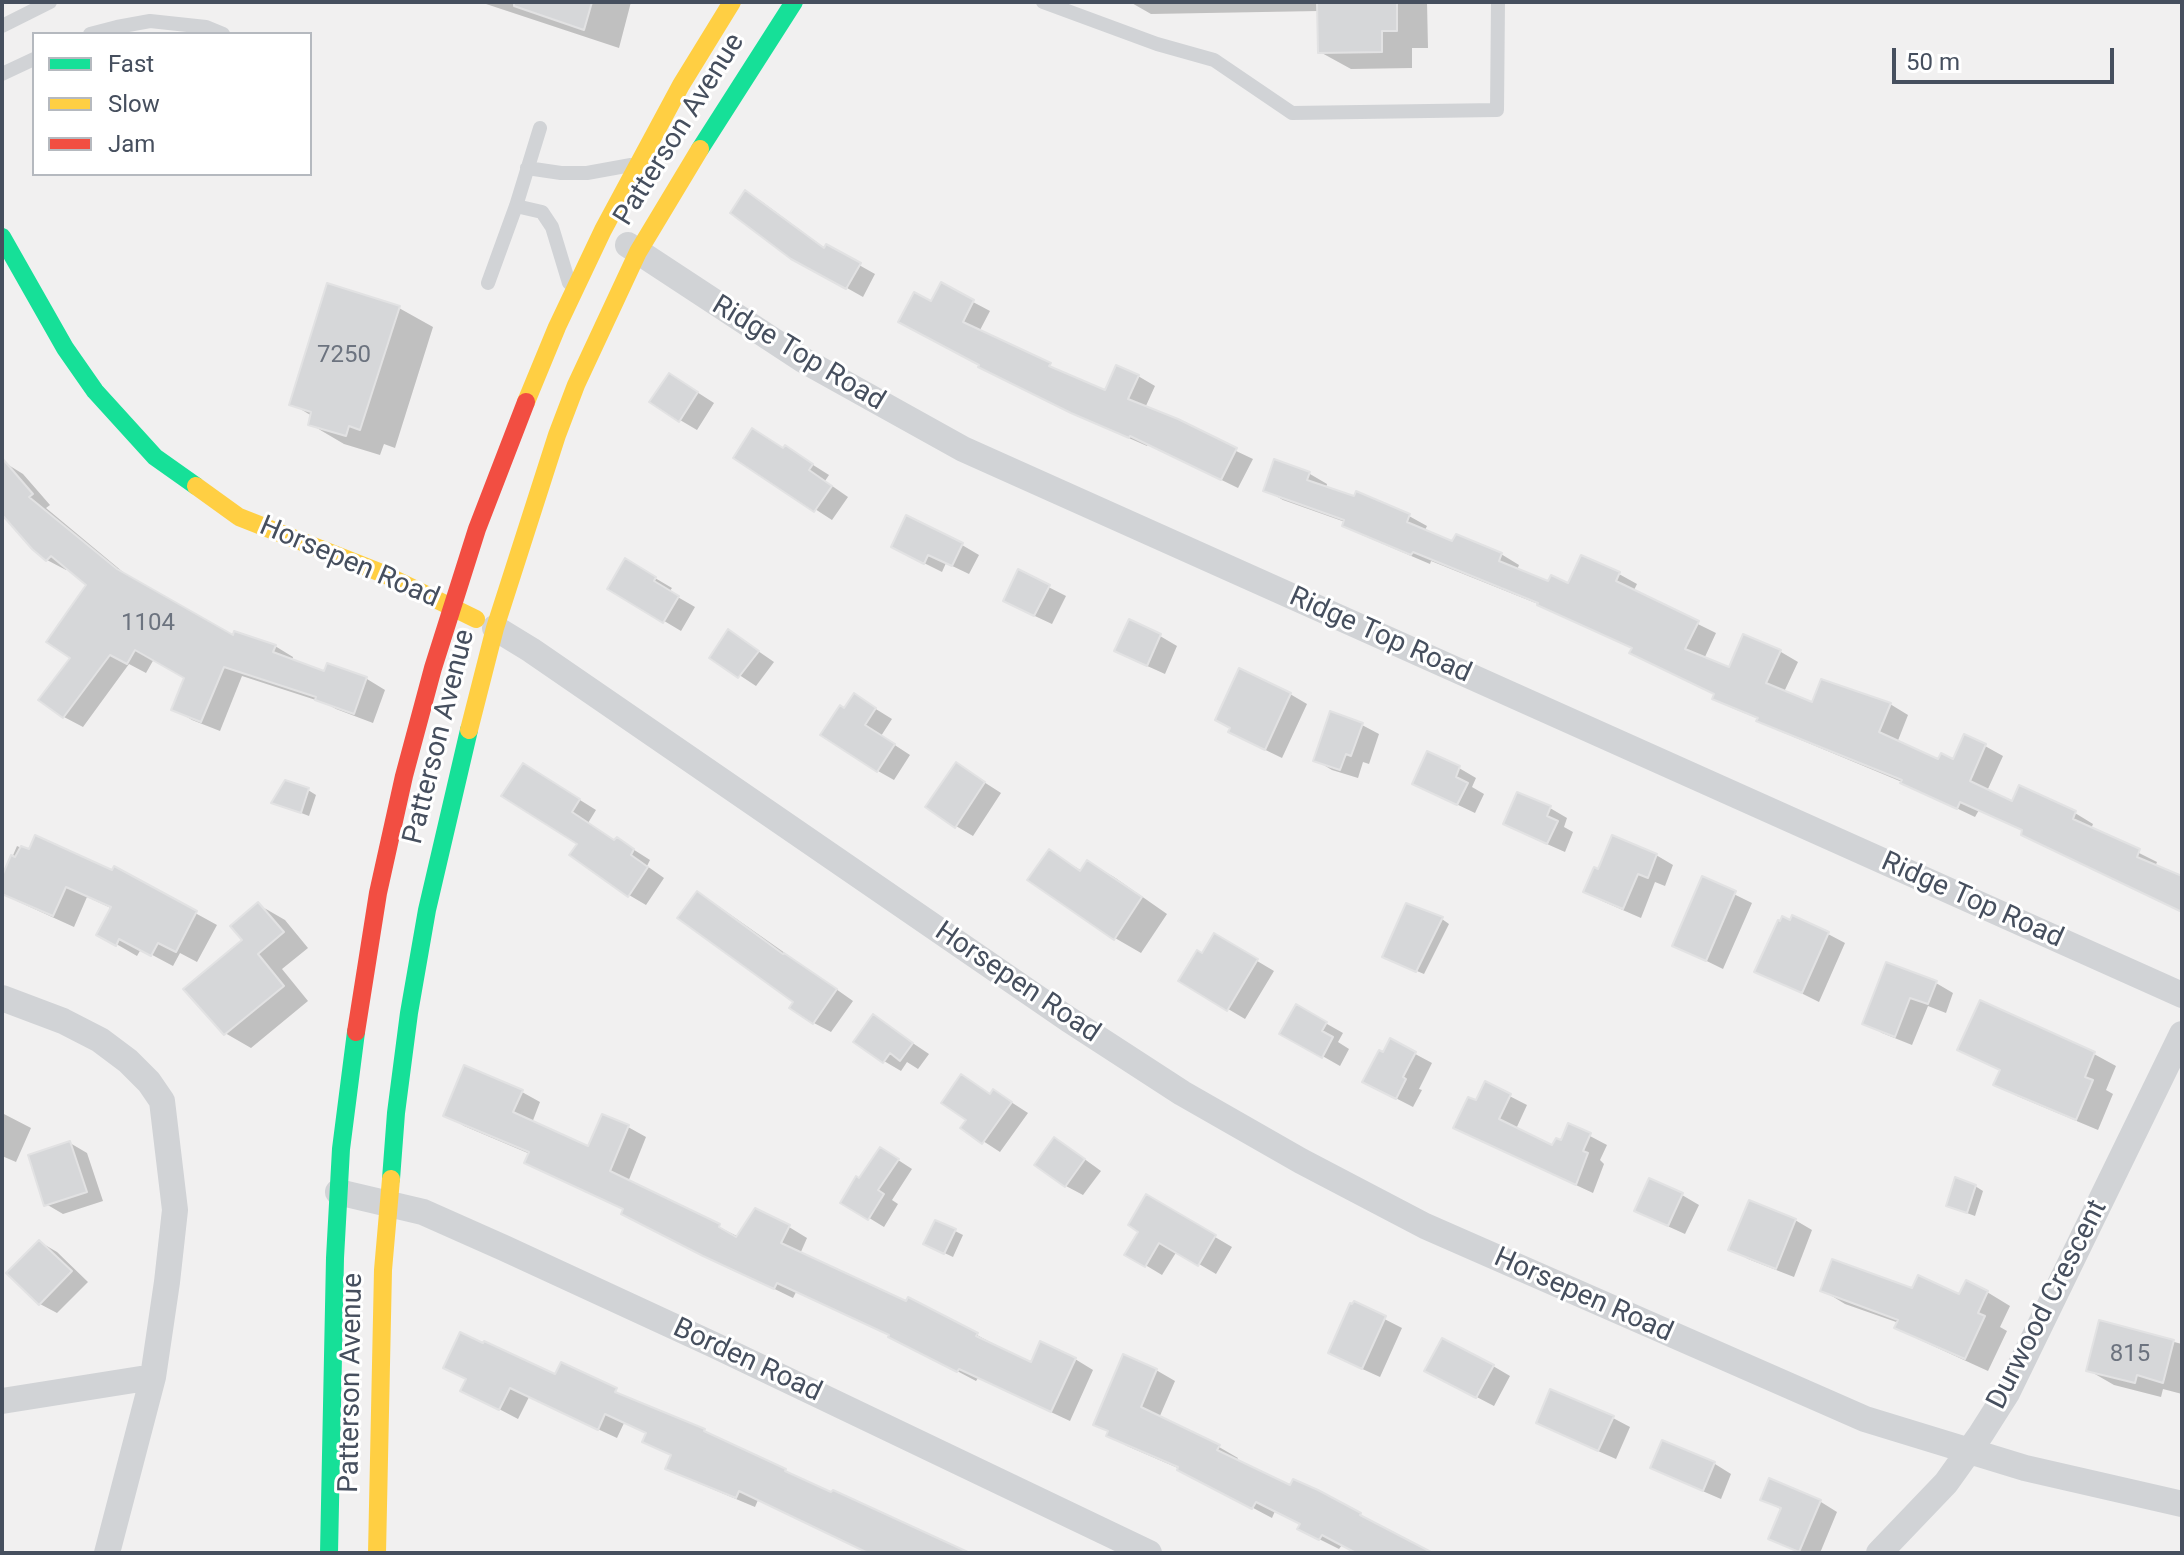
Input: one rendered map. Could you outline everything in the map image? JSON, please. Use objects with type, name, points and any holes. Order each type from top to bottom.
[{"type":"main road","name":"Patterson Avenue","points":[[329,1553],[338,1192],[349,1080],[378,893],[404,776],[452,606],[501,463],[557,327],[603,230],[681,85],[732,2]]},
{"type":"main road","name":"Patterson Avenue","points":[[377,1553],[381,1310],[396,1113],[417,962],[451,803],[495,628],[539,486],[598,334],[638,252],[703,143],[794,2]]},
{"type":"main road","name":"Horsepen Road","points":[[2,237],[65,348],[95,391],[155,457],[239,517],[384,574],[495,628]]},
{"type":"street","name":"Ridge Top Road","points":[[603,230],[803,360],[963,449],[2182,995]]},
{"type":"street","name":"Horsepen Road","points":[[495,628],[1080,1027],[1182,1093],[1301,1161],[1425,1226],[1865,1419],[2025,1468],[2182,1504]]},
{"type":"street","points":[[2,998],[63,1021],[100,1040],[128,1061],[149,1082],[162,1101],[175,1210],[167,1282],[153,1377],[107,1553]]},
{"type":"street","name":"Durwood Crescent","points":[[1879,1553],[1946,1483],[2007,1393],[2182,1034]]},
{"type":"street","name":"Borden Road","points":[[338,1192],[423,1212],[518,1254],[1149,1553]]},
{"type":"street","points":[[2,1401],[153,1377]]},
{"type":"lane","points":[[2,26],[50,2]]},
{"type":"lane","points":[[1043,2],[1157,44],[1214,60],[1292,113],[1497,110],[1498,2]]},
{"type":"lane","points":[[98,32],[150,21],[206,27],[218,32]]},
{"type":"lane","points":[[2,74],[32,60]]},
{"type":"lane","points":[[488,283],[540,128]]},
{"type":"lane","points":[[527,168],[587,173],[639,164]]},
{"type":"lane","points":[[516,206],[542,212],[552,227],[573,294]]},
{"type":"building","points":[[514,2],[592,2],[584,30],[514,6]]},
{"type":"building","points":[[1317,2],[1397,2],[1397,31],[1382,31],[1382,52],[1318,53]]},
{"type":"building","points":[[745,190],[824,248],[826,244],[861,263],[846,289],[791,259],[730,213]]},
{"type":"building","points":[[941,282],[974,300],[963,322],[1051,363],[1049,366],[1105,390],[1116,365],[1139,375],[1128,399],[1237,448],[1221,480],[1130,436],[1071,413],[978,367],[898,322],[914,292],[931,301]]},
{"type":"building","points":[[327,283],[400,306],[360,430],[349,426],[346,436],[308,425],[311,412],[289,405]]},
{"type":"building","points":[[669,373],[698,392],[679,422],[649,402]]},
{"type":"building","points":[[752,428],[813,464],[809,470],[832,486],[814,512],[733,458]]},
{"type":"building","points":[[2,458],[33,494],[29,497],[117,569],[233,635],[234,631],[276,645],[273,652],[324,671],[327,663],[367,677],[354,714],[315,700],[316,697],[224,667],[201,722],[171,710],[184,678],[135,650],[127,664],[110,655],[63,718],[38,700],[70,658],[46,642],[86,585],[51,556],[46,561],[4,517],[2,519]]},
{"type":"building","points":[[1274,459],[1310,472],[1307,480],[1354,496],[1356,491],[1410,514],[1407,522],[1452,541],[1456,534],[1502,553],[1499,561],[1548,581],[1551,575],[1568,583],[1581,555],[1620,572],[1616,581],[1699,621],[1685,649],[1729,667],[1743,634],[1781,650],[1766,683],[1812,702],[1821,679],[1891,703],[1879,732],[1938,759],[1941,753],[1953,759],[1964,734],[1986,744],[1970,781],[2012,801],[2019,785],[2076,811],[2073,819],[2140,849],[2137,857],[2182,876],[2182,912],[2021,835],[2022,830],[1960,802],[1957,809],[1900,783],[1902,780],[1756,721],[1758,718],[1712,699],[1714,694],[1629,653],[1632,648],[1538,603],[1342,526],[1344,520],[1263,491]]},
{"type":"building","points":[[906,515],[963,543],[952,566],[928,555],[924,564],[891,547]]},
{"type":"building","points":[[625,558],[679,596],[663,623],[607,589]]},
{"type":"building","points":[[1018,569],[1050,585],[1034,616],[1003,601]]},
{"type":"building","points":[[1129,619],[1161,634],[1147,666],[1114,651]]},
{"type":"building","points":[[728,629],[759,651],[738,678],[709,658]]},
{"type":"building","points":[[1239,668],[1291,693],[1265,750],[1228,732],[1230,728],[1215,720]]},
{"type":"building","points":[[854,693],[876,708],[865,725],[895,744],[877,772],[820,735],[840,705],[844,708]]},
{"type":"building","points":[[1330,711],[1363,723],[1351,756],[1346,754],[1340,770],[1313,761]]},
{"type":"building","points":[[1427,751],[1460,766],[1456,777],[1468,783],[1457,805],[1412,784]]},
{"type":"building","points":[[956,762],[985,782],[955,828],[925,807]]},
{"type":"building","points":[[523,763],[580,799],[572,812],[614,840],[617,837],[634,849],[631,855],[648,867],[628,897],[569,855],[577,844],[501,796]]},
{"type":"building","points":[[285,780],[309,788],[301,813],[271,803]]},
{"type":"building","points":[[1517,792],[1551,806],[1547,816],[1558,821],[1547,844],[1503,824]]},
{"type":"building","points":[[35,835],[112,870],[114,866],[197,911],[176,952],[158,943],[151,956],[119,939],[116,946],[96,935],[111,907],[66,887],[53,916],[2,894],[2,876],[11,855],[15,857],[21,846],[29,849]]},
{"type":"building","points":[[1612,835],[1657,854],[1648,878],[1638,874],[1623,909],[1583,892],[1594,867],[1598,869]]},
{"type":"building","points":[[1049,849],[1080,871],[1087,860],[1142,897],[1114,940],[1027,880]]},
{"type":"building","points":[[1702,876],[1736,891],[1706,961],[1672,946]]},
{"type":"building","points":[[697,891],[837,989],[813,1024],[789,1008],[793,1002],[677,918]]},
{"type":"building","points":[[258,902],[284,932],[258,954],[284,986],[224,1035],[183,989],[242,940],[230,926]]},
{"type":"building","points":[[1406,903],[1443,917],[1416,972],[1382,957]]},
{"type":"building","points":[[1792,915],[1829,932],[1802,993],[1754,972],[1778,920],[1782,916],[1790,920]]},
{"type":"building","points":[[1214,933],[1258,959],[1227,1011],[1178,981],[1197,950],[1202,953]]},
{"type":"building","points":[[1886,962],[1937,981],[1928,1004],[1910,998],[1895,1037],[1862,1024]]},
{"type":"building","points":[[1980,1000],[2095,1052],[2085,1077],[2093,1080],[2076,1120],[1993,1085],[2000,1070],[1957,1050]]},
{"type":"building","points":[[1296,1004],[1327,1022],[1322,1031],[1333,1037],[1322,1058],[1279,1034]]},
{"type":"building","points":[[873,1014],[913,1043],[900,1061],[890,1053],[883,1063],[853,1042]]},
{"type":"building","points":[[1390,1038],[1416,1052],[1396,1099],[1362,1082],[1379,1050],[1383,1052]]},
{"type":"building","points":[[464,1065],[523,1090],[513,1112],[588,1146],[602,1114],[629,1125],[610,1171],[720,1224],[719,1227],[736,1237],[755,1208],[790,1225],[781,1243],[906,1301],[908,1297],[978,1333],[976,1336],[1031,1362],[1040,1341],[1076,1358],[1051,1412],[959,1369],[957,1372],[889,1335],[777,1283],[774,1289],[703,1256],[621,1214],[623,1209],[524,1163],[529,1152],[443,1116]]},
{"type":"building","points":[[961,1074],[990,1094],[993,1089],[1012,1102],[982,1144],[960,1128],[966,1120],[941,1103]]},
{"type":"building","points":[[1485,1081],[1511,1094],[1499,1119],[1552,1145],[1556,1138],[1561,1140],[1568,1123],[1591,1133],[1583,1151],[1588,1153],[1576,1185],[1453,1128],[1468,1097],[1476,1100]]},
{"type":"building","points":[[1054,1137],[1085,1159],[1065,1187],[1034,1165]]},
{"type":"building","points":[[70,1141],[87,1192],[44,1206],[28,1155]]},
{"type":"building","points":[[880,1147],[899,1159],[878,1190],[884,1194],[868,1220],[840,1203],[856,1176],[859,1178]]},
{"type":"building","points":[[1955,1177],[1976,1185],[1967,1213],[1946,1206]]},
{"type":"building","points":[[1649,1178],[1683,1193],[1668,1226],[1634,1211]]},
{"type":"building","points":[[1146,1194],[1216,1235],[1198,1266],[1159,1243],[1145,1267],[1124,1255],[1138,1232],[1128,1225]]},
{"type":"building","points":[[1749,1200],[1796,1219],[1776,1269],[1728,1250]]},
{"type":"building","points":[[935,1220],[956,1229],[944,1254],[923,1244]]},
{"type":"building","points":[[39,1240],[72,1271],[39,1305],[6,1273]]},
{"type":"building","points":[[1832,1259],[1912,1288],[1918,1275],[1959,1294],[1966,1280],[1988,1291],[1978,1313],[1985,1316],[1965,1359],[1894,1328],[1898,1320],[1820,1291]]},
{"type":"building","points":[[1354,1301],[1386,1316],[1362,1369],[1328,1353],[1350,1303]]},
{"type":"building","points":[[2099,1320],[2174,1340],[2163,1383],[2137,1375],[2135,1383],[2086,1371]]},
{"type":"building","points":[[460,1332],[555,1374],[561,1362],[617,1388],[615,1392],[705,1429],[785,1471],[970,1553],[868,1553],[739,1491],[736,1498],[665,1469],[671,1455],[642,1442],[646,1433],[605,1414],[598,1430],[510,1388],[499,1410],[460,1391],[466,1379],[443,1368]]},
{"type":"building","points":[[1442,1338],[1494,1365],[1476,1398],[1424,1371]]},
{"type":"building","points":[[1123,1354],[1157,1369],[1141,1407],[1220,1445],[1217,1450],[1290,1485],[1293,1479],[1318,1490],[1433,1553],[1356,1553],[1322,1535],[1319,1540],[1297,1529],[1300,1524],[1256,1502],[1252,1509],[1177,1470],[1178,1467],[1106,1436],[1108,1431],[1093,1425]]},
{"type":"building","points":[[1550,1389],[1614,1416],[1598,1451],[1536,1423]]},
{"type":"building","points":[[1662,1440],[1715,1462],[1703,1491],[1650,1468]]},
{"type":"building","points":[[1769,1478],[1821,1500],[1799,1552],[1768,1539],[1781,1508],[1760,1500]]},
{"type":"traffic: fast","points":[[700,149],[794,2]]},
{"type":"traffic: fast","points":[[2,237],[65,348],[95,391],[155,457],[196,486]]},
{"type":"traffic: fast","points":[[391,1179],[409,1013],[427,910],[469,730]]},
{"type":"traffic: fast","points":[[329,1553],[335,1258],[341,1149],[356,1032]]},
{"type":"traffic: slow","points":[[526,402],[603,230],[681,85],[732,2]]},
{"type":"traffic: slow","points":[[469,730],[495,628],[576,385],[638,252],[700,149]]},
{"type":"traffic: slow","points":[[196,486],[239,517],[384,574],[476,619]]},
{"type":"traffic: slow","points":[[377,1553],[383,1270],[391,1179]]},
{"type":"traffic: jam","points":[[356,1032],[378,893],[404,776],[433,668],[477,529],[526,402]]}]
